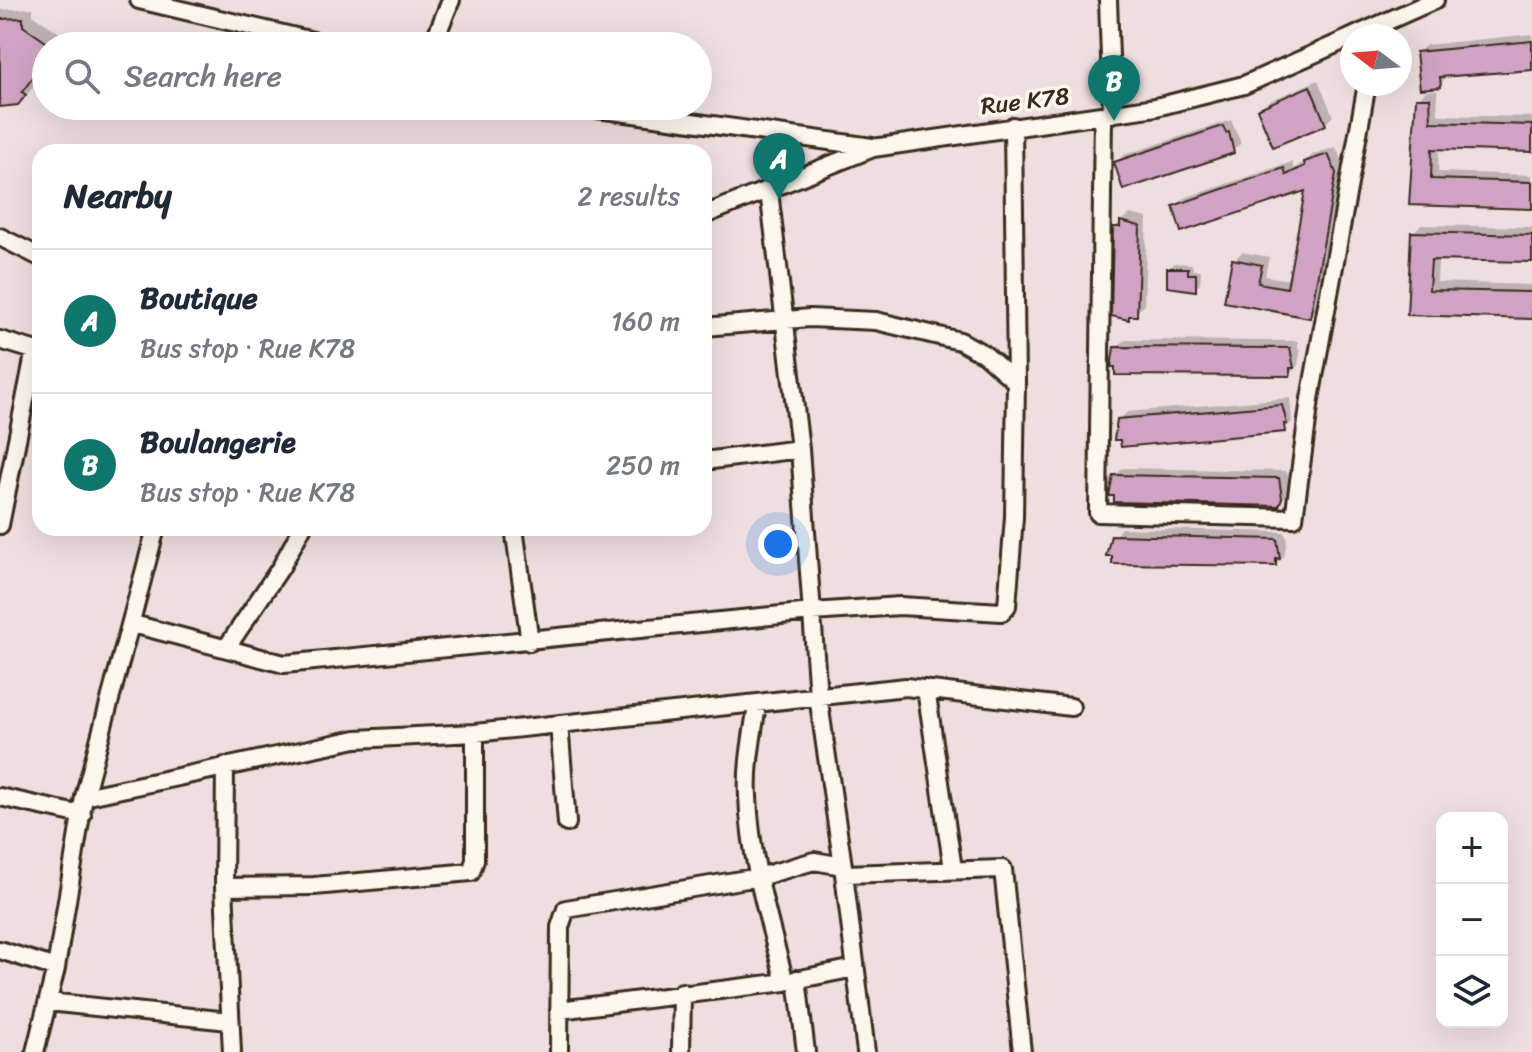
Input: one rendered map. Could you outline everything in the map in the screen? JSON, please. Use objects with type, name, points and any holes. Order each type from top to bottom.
[{"type":"street","points":[[139,0],[275,32]]},
{"type":"street","points":[[438,32],[451,0]]},
{"type":"street","points":[[1108,0],[1098,513],[1294,518],[1305,428],[1365,96]]},
{"type":"street","name":"Rue K78","points":[[1389,24],[1435,0]]},
{"type":"street","name":"Rue K78","points":[[712,212],[873,148],[1107,115],[1244,85],[1340,42]]},
{"type":"street","points":[[675,120],[873,148]]},
{"type":"street","points":[[133,624],[284,664],[812,612],[900,606],[997,612],[1005,609],[1014,517],[1013,126]]},
{"type":"street","points":[[769,191],[800,449],[818,696],[844,870],[866,1052]]},
{"type":"street","points":[[0,237],[32,253]]},
{"type":"street","points":[[712,326],[784,319],[876,321],[960,341],[984,354],[1016,382]]},
{"type":"street","points":[[0,340],[32,350]]},
{"type":"street","points":[[0,525],[32,375]]},
{"type":"street","points":[[712,460],[800,449]]},
{"type":"street","points":[[35,1052],[56,968],[84,797],[133,624],[154,536]]},
{"type":"street","points":[[227,647],[281,567],[298,536]]},
{"type":"street","points":[[515,536],[530,642]]},
{"type":"street","points":[[84,797],[356,739],[475,733],[906,687],[1071,707]]},
{"type":"street","points":[[926,689],[953,869]]},
{"type":"street","points":[[757,704],[747,793],[759,877],[791,980],[806,1052]]},
{"type":"street","points":[[559,724],[567,823]]},
{"type":"street","points":[[224,887],[314,886],[471,872],[475,860],[475,733]]},
{"type":"street","points":[[225,766],[224,887],[232,1052]]},
{"type":"street","points":[[0,797],[82,815]]},
{"type":"street","points":[[559,1052],[560,927],[566,909],[759,877],[814,861],[844,870],[998,868],[1005,874],[1022,1052]]},
{"type":"street","points":[[0,950],[56,968]]},
{"type":"street","points":[[559,1010],[791,980],[855,968]]},
{"type":"street","points":[[681,1052],[682,992]]},
{"type":"street","points":[[48,1002],[229,1021]]},
{"type":"building","points":[[23,18],[23,26],[32,32],[32,79],[22,92],[26,95],[18,105],[0,107],[0,19]]},
{"type":"building","points":[[1532,41],[1532,70],[1440,77],[1441,87],[1420,89],[1416,52]]},
{"type":"building","points":[[1310,86],[1326,125],[1273,147],[1257,109]]},
{"type":"building","points":[[1416,98],[1430,98],[1431,122],[1532,125],[1532,152],[1432,149],[1431,179],[1532,182],[1532,209],[1409,205]]},
{"type":"building","points":[[1223,126],[1226,133],[1229,132],[1234,153],[1123,190],[1114,162]]},
{"type":"building","points":[[1328,154],[1336,173],[1310,318],[1224,302],[1232,259],[1262,265],[1258,283],[1287,288],[1305,191],[1181,232],[1173,206],[1284,168],[1286,175],[1305,166],[1304,162]]},
{"type":"building","points":[[1120,221],[1140,226],[1137,316],[1129,316],[1129,320],[1111,316],[1113,227],[1120,227]]},
{"type":"building","points":[[1411,232],[1532,235],[1532,262],[1431,260],[1429,290],[1532,292],[1532,319],[1407,315]]},
{"type":"building","points":[[1167,268],[1188,268],[1188,274],[1196,274],[1196,291],[1167,287]]},
{"type":"building","points":[[1114,347],[1290,348],[1294,368],[1290,368],[1290,376],[1115,375],[1115,367],[1111,367]]},
{"type":"building","points":[[1282,405],[1287,424],[1284,424],[1285,432],[1121,447],[1120,440],[1114,440],[1117,419]]},
{"type":"building","points":[[1113,475],[1279,478],[1282,498],[1279,506],[1114,502],[1114,496],[1109,496]]},
{"type":"building","points":[[1111,535],[1277,539],[1280,559],[1276,558],[1276,566],[1112,564],[1112,556],[1106,556]]},
{"type":"place","name":"Boulangerie","points":[[1114,121]]},
{"type":"place","name":"Boutique","points":[[779,199]]}]
